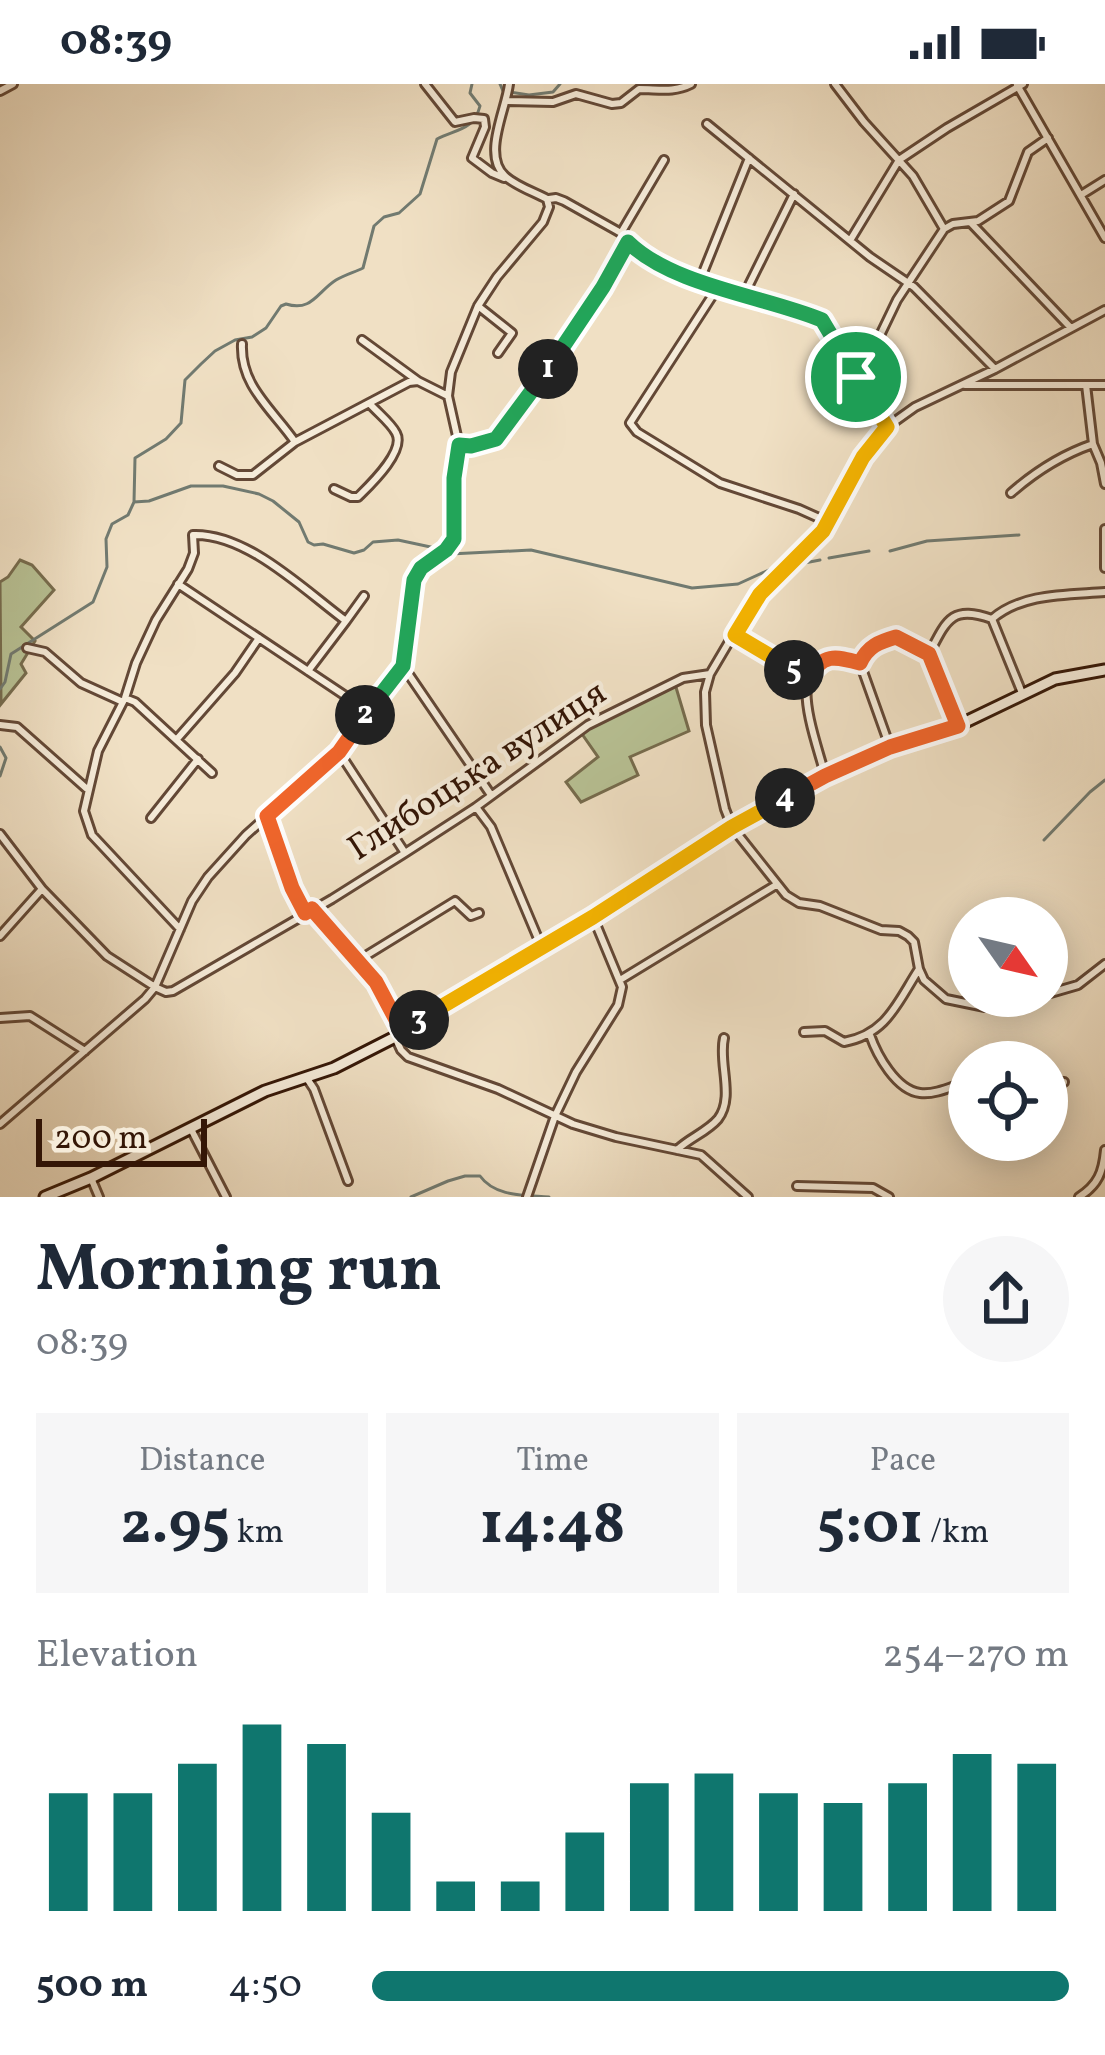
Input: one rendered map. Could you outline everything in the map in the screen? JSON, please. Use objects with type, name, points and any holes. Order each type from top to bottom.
[{"type":"street","points":[[0,91],[13,84]]},
{"type":"street","points":[[425,84],[455,122],[478,118],[485,122],[472,158],[492,173],[548,199],[564,201],[621,233],[649,260],[822,320],[887,427]]},
{"type":"street","points":[[507,99],[553,102],[575,94],[612,104],[639,89],[666,92],[691,84]]},
{"type":"street","points":[[835,84],[913,176],[944,229]]},
{"type":"street","points":[[508,179],[497,164],[494,148],[509,85]]},
{"type":"street","points":[[851,239],[899,160],[1019,85],[1105,238]]},
{"type":"street","points":[[706,124],[914,287],[994,368]]},
{"type":"street","points":[[856,377],[944,229],[971,223],[1009,201],[1028,152],[1048,138]]},
{"type":"street","points":[[700,280],[749,158]]},
{"type":"street","points":[[621,233],[664,160]]},
{"type":"street","points":[[1081,195],[1105,180]]},
{"type":"street","points":[[744,295],[794,194]]},
{"type":"street","points":[[0,1124],[155,987],[192,901],[217,866],[339,752],[403,666],[414,580],[454,539],[459,445],[448,396],[451,372],[478,306],[542,222],[548,199]]},
{"type":"street","points":[[971,223],[1071,328]]},
{"type":"street","points":[[459,445],[488,442],[502,433],[592,305],[628,242]]},
{"type":"street","points":[[718,287],[630,423],[637,433],[720,483],[828,522]]},
{"type":"street","points":[[478,306],[512,334],[498,353]]},
{"type":"street","points":[[948,1000],[924,980],[908,936],[799,903],[776,885],[724,809],[706,725],[705,692],[710,674],[760,594],[813,544],[863,457],[887,427],[915,407],[1105,310]]},
{"type":"street","points":[[362,340],[418,381],[448,396]]},
{"type":"street","points":[[242,344],[250,385],[296,442]]},
{"type":"street","points":[[220,466],[237,475],[253,476],[296,442],[418,381]]},
{"type":"street","points":[[962,385],[1105,385]]},
{"type":"street","points":[[1086,385],[1093,444],[1105,484]]},
{"type":"street","points":[[334,489],[358,497],[398,446],[397,434],[370,404]]},
{"type":"street","points":[[1011,493],[1064,454],[1093,444]]},
{"type":"street","points":[[1105,529],[1105,568]]},
{"type":"street","points":[[180,929],[92,836],[84,811],[98,751],[124,700],[142,649],[194,554],[193,535],[230,540],[346,621]]},
{"type":"street","points":[[178,584],[368,711]]},
{"type":"street","points":[[992,619],[1005,608],[1028,600],[1105,592]]},
{"type":"street","points":[[308,671],[364,596]]},
{"type":"street","points":[[929,654],[956,614],[992,619]]},
{"type":"street","points":[[992,619],[1022,693]]},
{"type":"street","points":[[735,635],[808,678]]},
{"type":"street","points":[[890,747],[860,663],[877,643],[896,637],[929,654],[958,726]]},
{"type":"street","points":[[176,739],[235,673],[259,638]]},
{"type":"street","points":[[27,648],[45,652],[81,683],[135,702],[212,772]]},
{"type":"street","points":[[825,776],[807,708],[808,678],[816,664],[836,656],[860,663]]},
{"type":"street","points":[[403,666],[491,795]]},
{"type":"street","points":[[45,1197],[189,1126],[265,1091],[334,1068],[398,1034],[732,827],[825,776],[890,747],[958,726],[1055,679],[1105,670]]},
{"type":"street","name":"Глибоцька вулиця","points":[[155,987],[166,992],[181,988],[405,853],[588,725],[683,678],[710,674]]},
{"type":"street","points":[[0,725],[17,728],[87,788]]},
{"type":"street","points":[[339,752],[405,853]]},
{"type":"street","points":[[152,818],[198,759]]},
{"type":"street","points":[[476,807],[491,827],[542,948]]},
{"type":"street","points":[[267,816],[292,888],[376,982],[401,1050],[408,1057],[490,1086],[573,1124],[701,1155],[748,1197]]},
{"type":"street","points":[[0,834],[42,889],[117,965],[155,987]]},
{"type":"street","points":[[620,980],[776,885]]},
{"type":"street","points":[[0,936],[42,889]]},
{"type":"street","points":[[359,960],[455,901],[471,916],[479,914]]},
{"type":"street","points":[[527,1197],[555,1116],[618,1005],[622,987],[593,917]]},
{"type":"street","points":[[1068,988],[1105,964]]},
{"type":"street","points":[[804,1032],[825,1031],[844,1042],[870,1035],[890,1016],[919,969]]},
{"type":"street","points":[[0,1018],[30,1016],[85,1051]]},
{"type":"street","points":[[870,1035],[876,1051],[909,1089],[922,1093],[948,1087]]},
{"type":"street","points":[[677,1150],[714,1123],[724,1108],[724,1039]]},
{"type":"street","points":[[306,1077],[348,1181]]},
{"type":"street","points":[[189,1126],[226,1197]]},
{"type":"street","points":[[1079,1197],[1101,1174],[1105,1150]]},
{"type":"street","points":[[91,1178],[99,1197]]},
{"type":"street","points":[[797,1186],[873,1188],[889,1197]]},
{"type":"green space","points":[[20,560],[32,565],[54,590],[21,627],[35,641],[21,664],[26,673],[1,704],[0,582]]},
{"type":"green space","points":[[675,684],[689,731],[630,757],[638,775],[581,802],[566,782],[598,757],[582,734]]},
{"type":"waterway","points":[[0,689],[11,654],[93,602],[107,567],[106,539],[112,524],[128,515],[134,502],[135,458],[166,439],[181,423],[185,380],[215,351],[266,328],[281,306],[308,303],[336,280],[363,268],[374,226],[399,213],[420,194],[437,139],[474,120],[480,106],[470,93],[472,84]]},
{"type":"waterway","points":[[500,84],[503,91],[529,95],[553,92],[560,84]]},
{"type":"waterway","points":[[134,502],[191,486],[223,486],[273,501],[299,522],[314,545],[354,553],[373,542],[398,540],[440,549]]},
{"type":"waterway","points":[[890,551],[927,541],[1019,535]]},
{"type":"waterway","points":[[450,554],[531,550],[692,588],[738,584],[780,567]]},
{"type":"waterway","points":[[829,558],[869,551]]},
{"type":"waterway","points":[[794,565],[820,560]]},
{"type":"waterway","points":[[0,747],[6,758],[0,776]]},
{"type":"waterway","points":[[1044,840],[1105,780]]},
{"type":"waterway","points":[[411,1197],[465,1176],[480,1176],[511,1194],[549,1197]]},
{"type":"route","points":[[628,242],[649,260],[822,320],[856,377],[887,427],[863,457],[823,531],[760,594],[735,635],[808,678],[816,664],[836,656],[860,663],[877,643],[896,637],[929,654],[958,726],[890,747],[825,776],[732,827],[402,1031],[359,960],[312,909],[305,913],[267,816],[339,752],[403,666],[414,580],[454,539],[459,445],[488,442],[502,433],[569,339],[628,242]]}]
